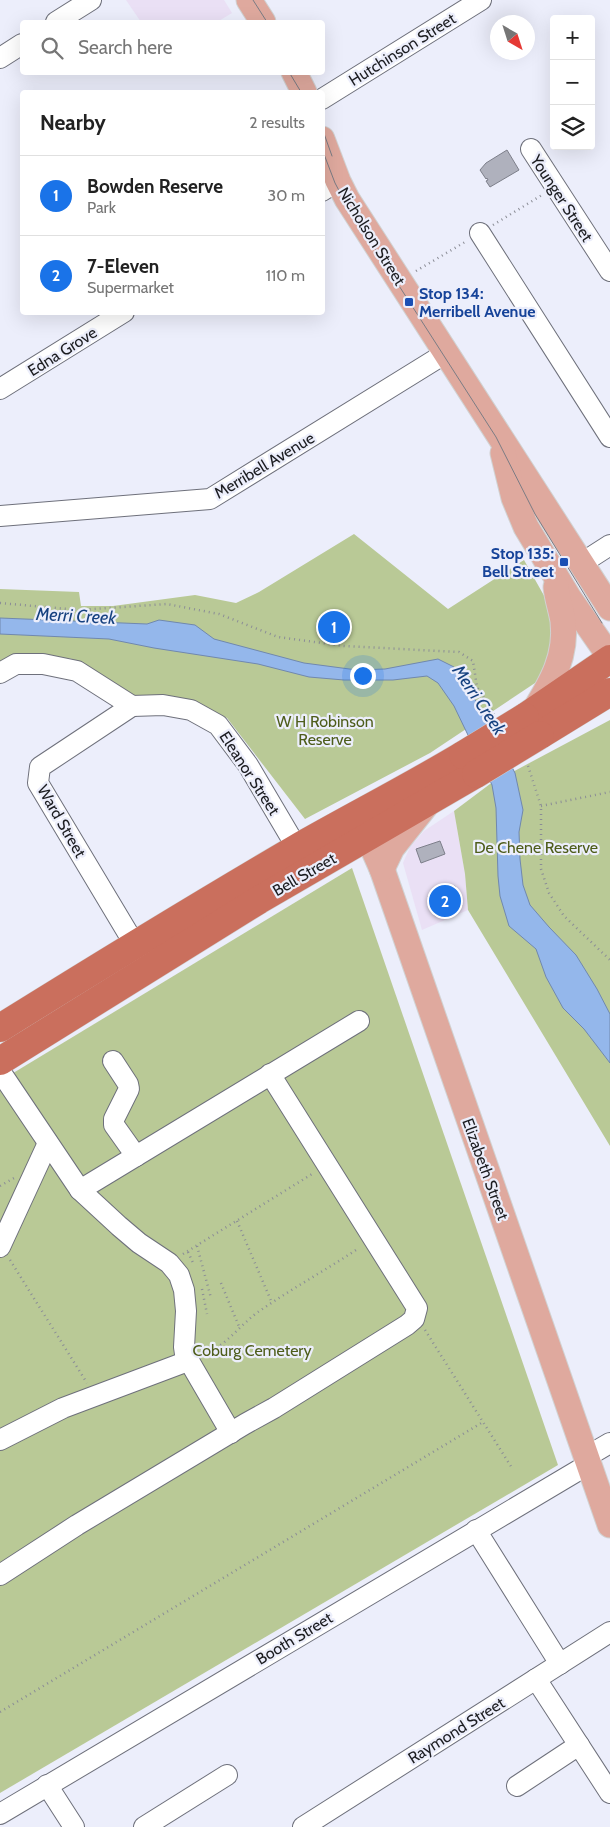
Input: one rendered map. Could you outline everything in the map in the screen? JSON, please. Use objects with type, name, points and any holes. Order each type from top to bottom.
[{"type":"highway","name":"Bell Street","points":[[0,1061],[259,900],[363,826],[470,764],[533,721],[610,658]]},
{"type":"highway","name":"Bell Street","points":[[533,721],[610,692]]},
{"type":"highway","name":"Bell Street","points":[[0,1028],[135,944],[297,848],[427,803],[470,764]]},
{"type":"main road","points":[[249,0],[262,20]]},
{"type":"main road","points":[[296,75],[303,90]]},
{"type":"main road","name":"Nicholson Street","points":[[325,157],[330,186],[446,353],[495,430],[595,578],[610,608]]},
{"type":"main road","name":"Nicholson Street","points":[[495,430],[520,514],[555,576],[610,658]]},
{"type":"main road","points":[[533,721],[558,670],[563,652],[564,634],[555,576]]},
{"type":"main road","points":[[382,869],[392,848],[427,803]]},
{"type":"main road","name":"Elizabeth Street","points":[[363,826],[382,869],[610,1525]]},
{"type":"street","points":[[59,20],[91,0]]},
{"type":"street","name":"Hutchinson Street","points":[[325,97],[480,0]]},
{"type":"street","points":[[0,58],[20,45]]},
{"type":"street","name":"Younger Street","points":[[531,149],[610,272]]},
{"type":"street","points":[[480,233],[610,437]]},
{"type":"street","name":"Edna Grove","points":[[0,389],[119,315]]},
{"type":"street","name":"Merribell Avenue","points":[[0,516],[210,499],[446,353]]},
{"type":"street","points":[[595,578],[610,545]]},
{"type":"street","points":[[0,673],[16,664],[44,664],[77,671],[132,706]]},
{"type":"street","name":"Eleanor Street","points":[[132,706],[163,705],[191,710],[218,725],[248,765],[297,848]]},
{"type":"street","name":"Ward Street","points":[[132,706],[40,767],[38,784],[150,969]]},
{"type":"street","points":[[80,1190],[359,1021]]},
{"type":"street","points":[[113,1061],[128,1084],[129,1089],[114,1119],[114,1125],[136,1156]]},
{"type":"street","points":[[0,1071],[80,1190],[126,1232],[169,1263],[179,1275],[184,1290],[186,1311],[184,1347],[188,1361],[231,1433]]},
{"type":"street","points":[[0,1575],[78,1525],[274,1408],[407,1325],[416,1314],[416,1308],[270,1074]]},
{"type":"street","points":[[0,1246],[48,1143]]},
{"type":"street","points":[[0,1440],[63,1408],[188,1361]]},
{"type":"street","name":"Booth Street","points":[[0,1814],[476,1530],[588,1460],[610,1443]]},
{"type":"street","points":[[476,1530],[560,1664]]},
{"type":"street","name":"Raymond Street","points":[[303,1827],[610,1632]]},
{"type":"street","points":[[536,1679],[610,1792]]},
{"type":"street","points":[[517,1786],[579,1745]]},
{"type":"street","points":[[144,1827],[228,1776]]},
{"type":"street","points":[[47,1785],[74,1827]]},
{"type":"path","points":[[0,603],[79,610],[167,604],[219,614]]},
{"type":"path","points":[[541,806],[610,792]]},
{"type":"path","points":[[169,1263],[327,1165]]},
{"type":"path","points":[[237,1221],[272,1303]]},
{"type":"path","points":[[188,1361],[216,1349],[255,1315],[272,1303],[374,1239]]},
{"type":"path","points":[[0,1246],[95,1397]]},
{"type":"path","points":[[198,1246],[211,1298]]},
{"type":"path","points":[[221,1283],[240,1328]]},
{"type":"path","points":[[416,1314],[512,1468]]},
{"type":"path","points":[[0,1712],[483,1422]]},
{"type":"shaded area","points":[[126,0],[224,0],[232,13],[220,20],[140,20]]},
{"type":"shaded area","points":[[454,811],[465,874],[468,910],[422,930],[403,863],[410,847],[424,831]]},
{"type":"green space","name":"W H Robinson Reserve","points":[[354,534],[448,609],[524,560],[547,601],[554,629],[551,651],[541,679],[430,753],[305,819],[227,718],[171,696],[137,700],[73,659],[31,655],[0,662],[0,589],[79,592],[81,606],[113,606],[195,595],[236,603],[259,592]]},
{"type":"green space","name":"De Chene Reserve","points":[[610,720],[610,1146],[468,910],[465,874],[454,811],[490,784]]},
{"type":"green space","name":"Coburg Cemetery","points":[[352,868],[558,1465],[0,1793],[0,1081]]},
{"type":"water","points":[[0,618],[147,624],[159,620],[195,625],[214,639],[304,663],[357,670],[385,669],[438,659],[454,667],[488,720],[515,773],[523,810],[519,832],[520,859],[523,885],[530,905],[576,955],[610,1014],[610,1063],[584,1029],[563,1008],[546,977],[536,949],[509,926],[500,896],[496,808],[492,785],[454,706],[438,683],[427,676],[393,680],[344,680],[309,677],[258,664],[109,639],[0,634]]},
{"type":"building","points":[[507,150],[519,170],[490,187],[486,181],[488,180],[487,178],[480,170],[486,163]]},
{"type":"building","points":[[440,841],[445,854],[421,863],[416,849]]},
{"type":"building","points":[[455,886],[462,906],[435,916],[428,896]]},
{"type":"tram line","points":[[253,0],[266,20]]},
{"type":"tram line","points":[[291,75],[300,90]]},
{"type":"tram line","points":[[325,136],[332,156]]},
{"type":"tram line","points":[[325,157],[344,200],[496,437],[535,514],[602,623]]},
{"type":"place","name":"Stop 134: Merribell Avenue","points":[[409,302]]},
{"type":"place","name":"Stop 135: Bell Street","points":[[564,562]]},
{"type":"place","name":"Bowden Reserve","points":[[334,627]]},
{"type":"place","name":"7-Eleven","points":[[445,901]]},
{"type":"water label","name":"Merri Creek","points":[[76,616]]},
{"type":"water label","name":"Merri Creek","points":[[479,700]]}]
